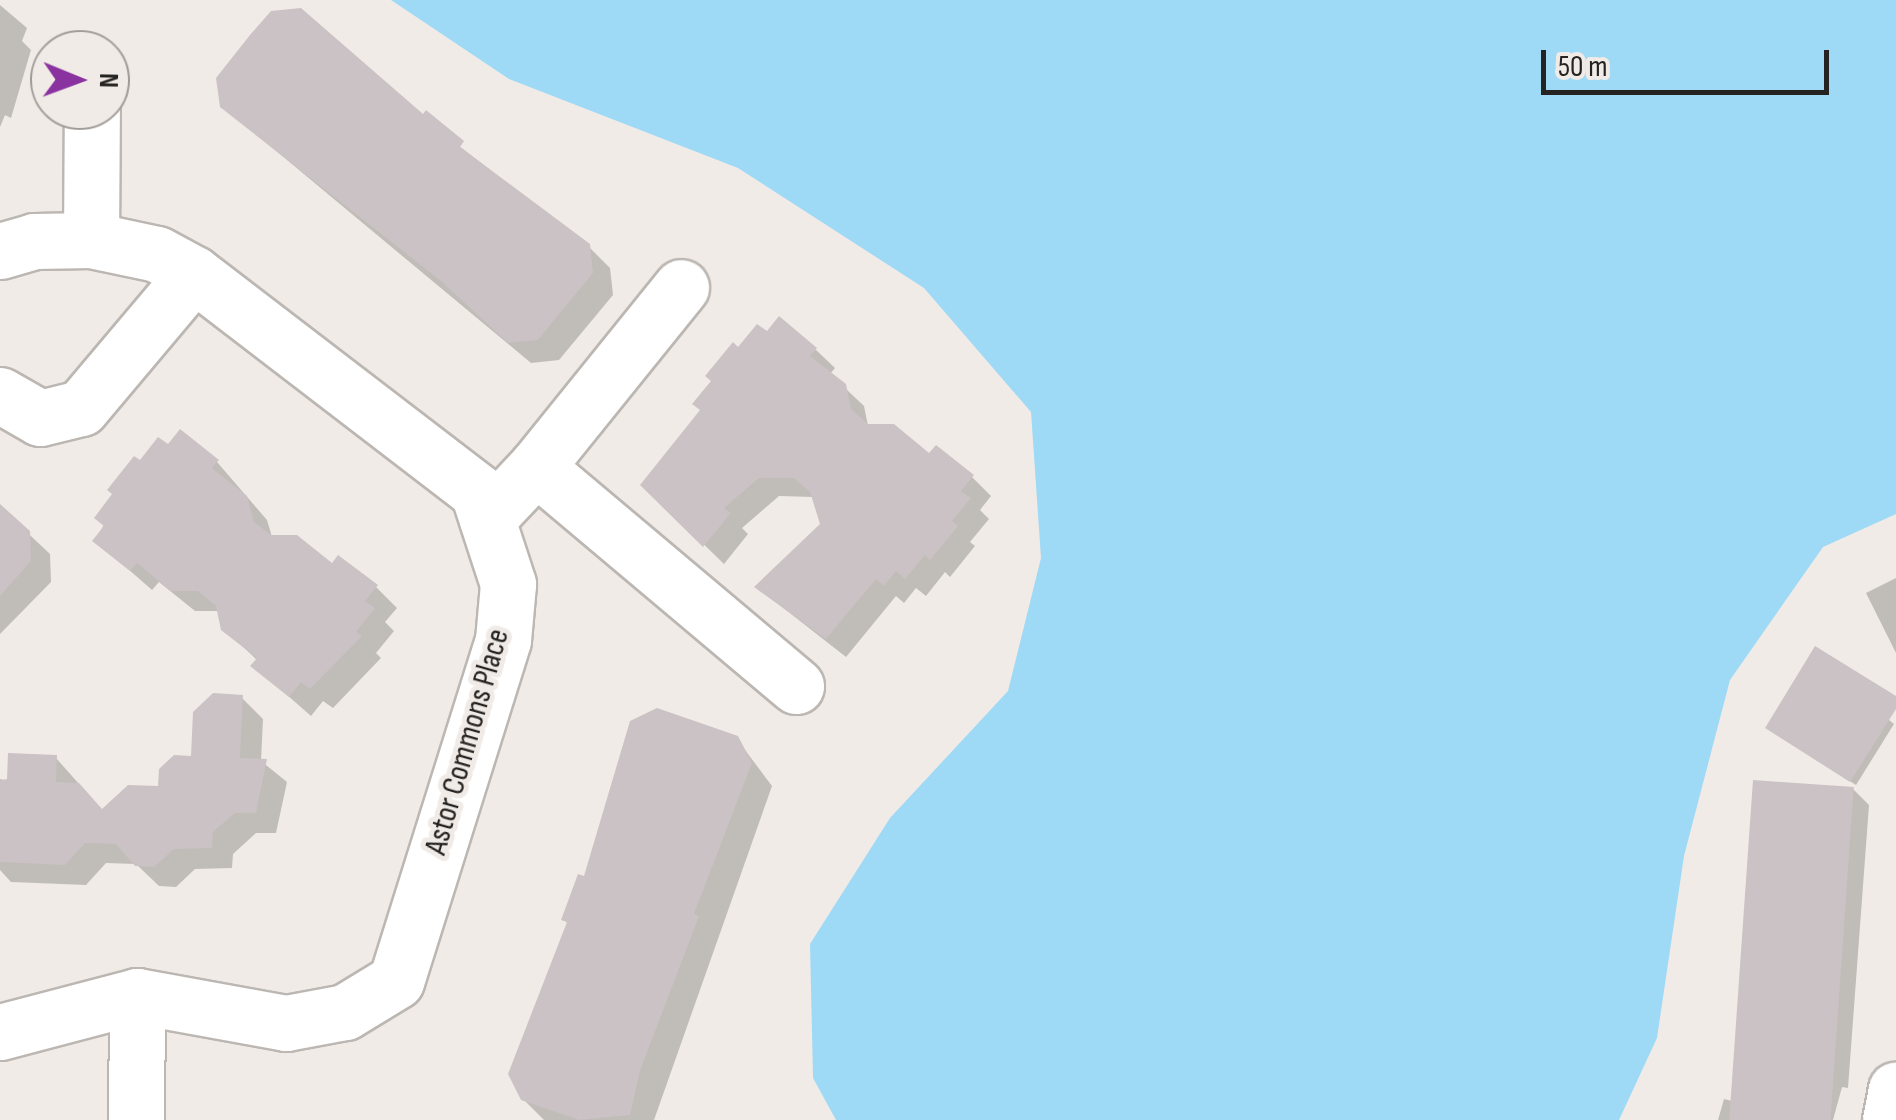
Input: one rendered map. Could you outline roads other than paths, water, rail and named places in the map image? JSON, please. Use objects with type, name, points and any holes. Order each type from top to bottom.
[{"type":"street","points":[[91,240],[92,130]]},
{"type":"street","name":"Astor Commons Place","points":[[0,251],[34,241],[91,240],[157,254],[194,274],[478,492],[508,584],[503,640],[396,981],[344,1012],[286,1022],[137,996],[0,1032]]},
{"type":"street","points":[[0,395],[40,418],[81,408],[194,274]]},
{"type":"street","points":[[487,519],[536,467],[681,287]]},
{"type":"street","points":[[536,467],[796,686]]},
{"type":"street","points":[[136,1120],[137,996]]},
{"type":"street","points":[[1890,1120],[1896,1090]]},
{"type":"water","points":[[391,0],[1896,0],[1896,514],[1823,547],[1730,680],[1684,856],[1657,1038],[1619,1120],[836,1120],[813,1078],[810,944],[890,818],[1008,691],[1041,558],[1031,412],[924,288],[738,168],[509,79]]}]
